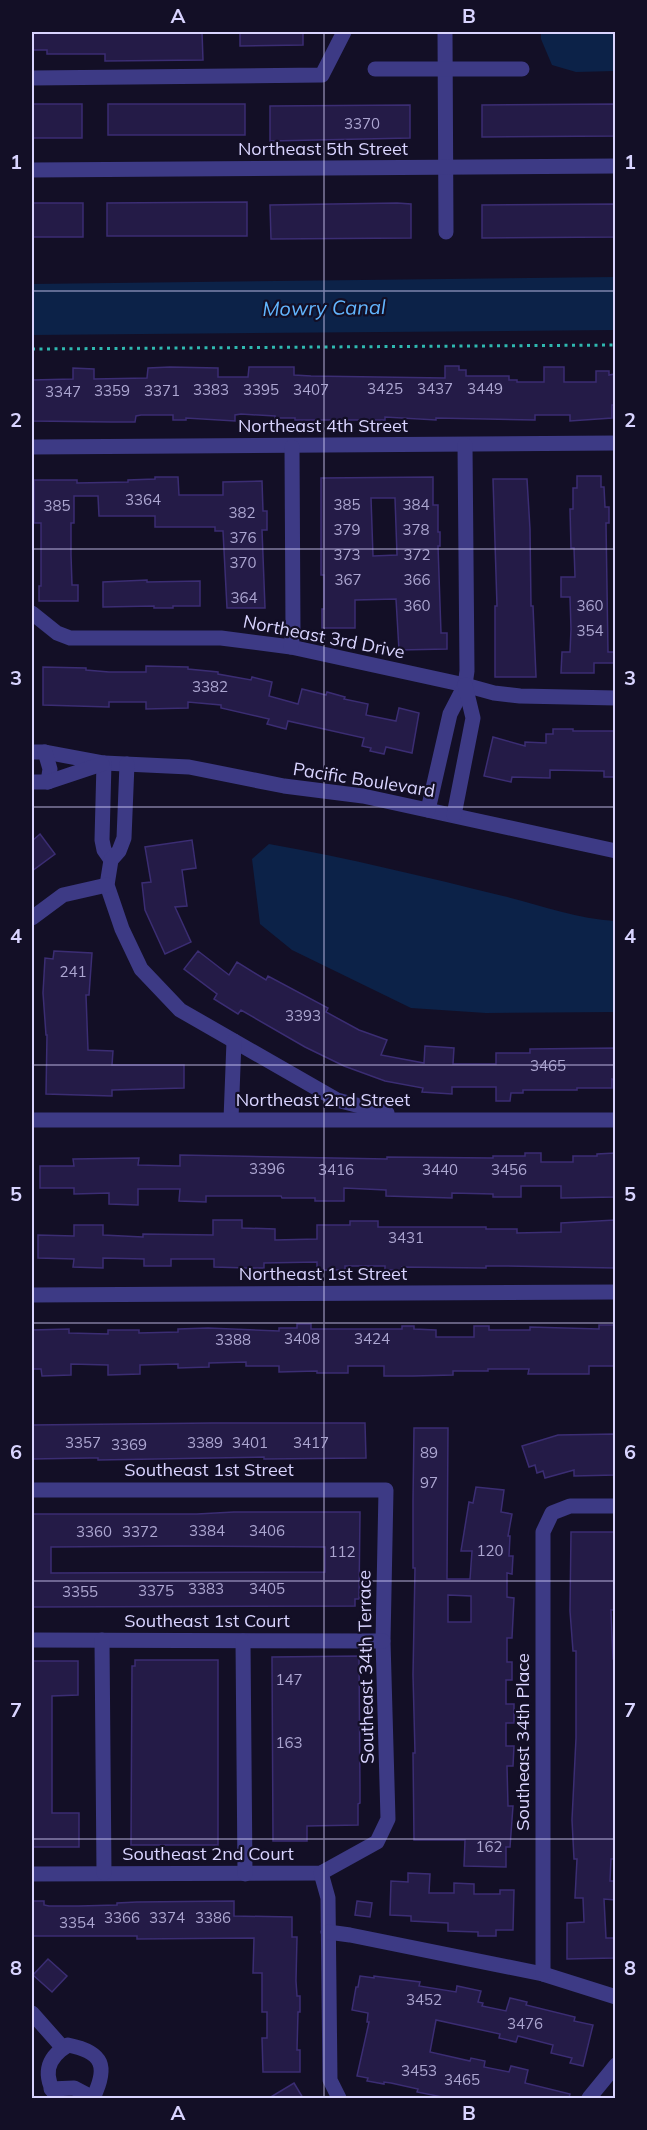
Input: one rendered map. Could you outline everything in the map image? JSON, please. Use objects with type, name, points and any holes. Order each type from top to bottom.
[{"type":"street","points":[[32,78],[322,75],[344,32]]},
{"type":"street","points":[[445,32],[446,232]]},
{"type":"street","points":[[375,69],[522,69]]},
{"type":"street","name":"Northeast 5th Street","points":[[32,170],[615,166]]},
{"type":"street","name":"Northeast 4th Street","points":[[32,447],[615,443]]},
{"type":"street","points":[[454,815],[473,718],[465,685],[465,445]]},
{"type":"street","points":[[291,647],[293,631],[292,447]]},
{"type":"street","name":"Northeast 3rd Drive","points":[[32,613],[57,633],[70,638],[221,638],[291,647],[494,693],[519,696],[615,698]]},
{"type":"street","points":[[428,810],[450,714],[465,685]]},
{"type":"street","name":"Pacific Boulevard","points":[[38,752],[104,763],[189,767],[284,786],[363,796],[615,851]]},
{"type":"street","name":"Pacific Boulevard","points":[[38,752],[50,769],[48,782]]},
{"type":"street","points":[[104,763],[102,840],[104,850],[111,860]]},
{"type":"street","name":"Pacific Boulevard","points":[[32,782],[48,782],[104,763]]},
{"type":"street","points":[[127,764],[124,838],[119,851],[111,860],[107,885],[122,929],[141,969],[180,1011],[337,1100],[407,1119]]},
{"type":"street","points":[[32,918],[63,896],[107,885]]},
{"type":"street","points":[[231,1119],[234,1041]]},
{"type":"street","name":"Northeast 2nd Street","points":[[32,1120],[615,1120]]},
{"type":"street","name":"Northeast 1st Street","points":[[32,1295],[615,1292]]},
{"type":"street","name":"Southeast 1st Street","points":[[32,1490],[386,1490]]},
{"type":"street","name":"Southeast 34th Terrace","points":[[377,1842],[388,1819],[383,1641],[386,1490]]},
{"type":"street","name":"Southeast 34th Place","points":[[543,1974],[543,1532],[552,1513],[570,1506],[615,1506]]},
{"type":"street","name":"Southeast 1st Court","points":[[32,1640],[383,1641]]},
{"type":"street","points":[[102,1640],[104,1873]]},
{"type":"street","points":[[243,1641],[245,1874]]},
{"type":"street","name":"Southeast 2nd Court","points":[[32,1874],[321,1873],[377,1842]]},
{"type":"street","points":[[321,1873],[328,1898],[330,2080],[339,2098]]},
{"type":"street","points":[[328,1932],[543,1974],[615,1997]]},
{"type":"street","points":[[32,2013],[63,2048]]},
{"type":"street","points":[[68,2045],[92,2052],[100,2063],[102,2078],[93,2098],[74,2088],[54,2093],[48,2077],[49,2062],[63,2048],[68,2045]]},
{"type":"street","points":[[595,2095],[601,2081],[615,2065]]},
{"type":"path","points":[[32,349],[615,345]]},
{"type":"water","points":[[541,32],[615,32],[615,71],[576,72],[552,65],[541,39]]},
{"type":"water","name":"Mowry Canal","points":[[615,277],[615,330],[32,335],[32,284]]},
{"type":"water","points":[[269,844],[416,875],[573,915],[615,921],[615,1012],[486,1013],[411,1008],[292,950],[260,924],[252,859]]},
{"type":"building","points":[[32,32],[202,32],[203,60],[105,61],[105,54],[47,54],[47,50],[32,50]]},
{"type":"building","points":[[240,32],[303,32],[303,45],[240,46]]},
{"type":"building","points":[[32,104],[82,104],[82,138],[32,138]]},
{"type":"building","points":[[108,104],[245,104],[245,135],[108,135]]},
{"type":"building","points":[[615,104],[615,136],[482,137],[482,105]]},
{"type":"building","points":[[410,105],[410,138],[270,141],[270,106]]},
{"type":"building","points":[[247,202],[247,236],[107,236],[107,203]]},
{"type":"building","points":[[32,203],[83,203],[83,237],[32,237]]},
{"type":"building","points":[[411,204],[411,238],[271,239],[270,205]]},
{"type":"building","points":[[615,204],[615,237],[482,238],[482,205]]},
{"type":"building","points":[[445,366],[459,366],[459,370],[466,370],[466,376],[509,376],[509,380],[517,380],[517,382],[544,382],[544,367],[564,367],[564,382],[596,382],[596,371],[609,371],[609,375],[615,374],[615,405],[612,405],[612,418],[570,421],[570,415],[535,415],[535,420],[436,418],[436,420],[385,417],[385,420],[295,420],[295,418],[241,414],[235,415],[235,421],[186,418],[186,420],[173,420],[173,415],[141,415],[136,416],[135,422],[112,422],[33,421],[32,416],[32,380],[73,379],[73,368],[94,369],[94,379],[147,378],[148,368],[170,367],[218,368],[218,377],[248,377],[249,367],[294,367],[294,375],[445,378]]},
{"type":"building","points":[[577,476],[601,476],[605,507],[609,507],[609,523],[606,523],[608,652],[615,652],[615,663],[594,663],[594,673],[561,673],[562,652],[570,652],[571,629],[570,597],[561,597],[561,577],[575,577],[574,548],[571,548],[570,509],[573,509],[573,488],[577,488]]},
{"type":"building","points":[[155,477],[178,477],[179,495],[223,495],[223,482],[262,481],[263,511],[267,511],[267,530],[262,530],[265,608],[227,608],[223,531],[215,531],[215,527],[155,527],[155,516],[99,516],[98,496],[74,496],[74,523],[71,523],[72,585],[78,585],[78,601],[39,601],[41,523],[34,523],[34,480],[77,480],[77,483],[128,482],[128,480],[155,479]]},
{"type":"building","points":[[433,477],[433,505],[438,505],[438,532],[440,532],[440,546],[438,546],[441,633],[447,633],[447,649],[399,650],[396,599],[355,600],[355,628],[322,628],[324,575],[321,575],[321,478]],"holes":[[[371,498],[395,498],[397,555],[373,556]]]},
{"type":"building","points":[[493,479],[527,479],[536,677],[495,677],[495,606],[497,606]]},
{"type":"building","points":[[147,580],[147,582],[200,581],[200,606],[103,607],[103,582]]},
{"type":"building","points":[[146,666],[188,667],[188,669],[218,672],[218,674],[251,680],[252,677],[272,682],[269,696],[298,704],[302,689],[326,695],[327,692],[345,697],[344,699],[368,704],[366,715],[396,721],[399,708],[419,713],[412,753],[386,747],[384,754],[370,751],[371,748],[362,746],[364,738],[288,721],[286,729],[267,724],[269,719],[221,708],[221,705],[188,702],[188,708],[146,709],[146,702],[109,702],[109,707],[43,705],[43,667],[146,672]]},
{"type":"building","points":[[553,729],[615,731],[615,777],[604,777],[604,771],[550,770],[550,778],[512,777],[511,782],[484,776],[493,737],[525,746],[525,742],[546,743],[546,734],[553,734]]},
{"type":"building","points":[[40,834],[55,854],[32,871],[32,841]]},
{"type":"building","points":[[192,840],[196,868],[182,870],[187,906],[175,907],[191,942],[165,954],[145,910],[142,883],[151,882],[145,847]]},
{"type":"building","points":[[54,951],[92,953],[89,995],[86,995],[88,1050],[113,1051],[112,1065],[184,1065],[184,1088],[112,1090],[112,1096],[46,1094],[47,1035],[43,993],[45,958],[53,959]]},
{"type":"building","points":[[198,951],[229,975],[237,962],[266,980],[268,976],[328,1008],[326,1012],[359,1030],[387,1040],[381,1055],[424,1063],[425,1046],[454,1048],[453,1064],[496,1064],[496,1053],[530,1053],[530,1049],[615,1048],[615,1080],[612,1079],[612,1088],[523,1090],[523,1093],[511,1093],[510,1101],[496,1101],[496,1087],[452,1087],[452,1094],[422,1092],[423,1088],[385,1081],[344,1066],[305,1047],[241,1010],[238,1014],[214,999],[217,994],[184,969]]},
{"type":"building","points":[[525,1153],[541,1153],[541,1162],[573,1162],[573,1156],[615,1153],[615,1197],[561,1198],[561,1186],[521,1186],[521,1197],[452,1193],[452,1198],[386,1196],[386,1190],[344,1188],[344,1201],[315,1201],[315,1198],[282,1198],[281,1196],[206,1196],[206,1202],[179,1201],[180,1189],[138,1189],[138,1205],[109,1204],[109,1193],[74,1194],[74,1188],[40,1188],[40,1166],[74,1166],[73,1159],[139,1158],[138,1165],[180,1166],[180,1155],[387,1159],[387,1157],[493,1158],[493,1156],[525,1156]]},
{"type":"building","points":[[213,1220],[242,1220],[242,1228],[275,1229],[275,1240],[317,1239],[317,1225],[350,1225],[350,1221],[378,1221],[378,1227],[517,1229],[517,1233],[561,1232],[561,1223],[615,1220],[615,1268],[486,1266],[486,1268],[402,1267],[402,1270],[385,1270],[385,1266],[345,1266],[345,1270],[317,1270],[317,1262],[264,1263],[264,1268],[247,1268],[214,1267],[214,1259],[171,1259],[171,1266],[144,1266],[144,1259],[103,1258],[103,1268],[73,1267],[74,1259],[38,1258],[38,1235],[74,1236],[74,1225],[103,1225],[103,1235],[143,1237],[143,1234],[213,1235]]},
{"type":"building","points":[[297,1324],[311,1324],[311,1329],[402,1329],[402,1326],[414,1326],[414,1329],[436,1330],[436,1337],[474,1337],[474,1326],[489,1326],[489,1330],[530,1330],[530,1327],[599,1329],[599,1325],[615,1325],[615,1366],[589,1366],[589,1374],[528,1374],[529,1369],[488,1369],[488,1371],[453,1371],[453,1375],[413,1376],[384,1376],[384,1366],[348,1366],[348,1373],[279,1372],[279,1366],[246,1366],[246,1362],[209,1363],[209,1367],[178,1368],[178,1364],[140,1365],[140,1374],[108,1375],[108,1365],[71,1364],[71,1375],[42,1376],[41,1369],[32,1369],[32,1330],[69,1329],[69,1333],[108,1334],[108,1330],[139,1330],[139,1333],[178,1332],[178,1329],[208,1328],[279,1331],[279,1328],[297,1328]]},
{"type":"building","points":[[365,1423],[366,1458],[32,1459],[32,1425]]},
{"type":"building","points":[[414,1428],[448,1428],[447,1579],[470,1579],[472,1551],[461,1551],[469,1502],[473,1503],[476,1487],[504,1490],[501,1512],[512,1514],[508,1536],[510,1536],[509,1556],[513,1556],[512,1574],[507,1573],[507,1597],[514,1598],[512,1638],[507,1638],[507,1662],[512,1662],[512,1680],[506,1680],[506,1704],[514,1704],[514,1723],[506,1723],[506,1746],[514,1746],[513,1766],[507,1766],[508,1806],[513,1806],[510,1847],[506,1847],[506,1867],[464,1866],[465,1840],[414,1840],[415,1568],[413,1568]],"holes":[[[448,1595],[471,1596],[471,1622],[448,1622]]]},
{"type":"building","points":[[615,1434],[615,1475],[574,1476],[574,1470],[545,1478],[543,1471],[537,1473],[535,1465],[529,1467],[522,1446],[558,1435]]},
{"type":"building","points":[[360,1512],[359,1599],[355,1599],[355,1606],[32,1607],[32,1514]],"holes":[[[51,1547],[325,1547],[325,1572],[51,1573]]]},
{"type":"building","points":[[571,1532],[615,1532],[615,1610],[611,1610],[613,1659],[615,1659],[615,1859],[611,1859],[610,1881],[615,1881],[615,1900],[604,1899],[606,1938],[615,1938],[615,1958],[567,1959],[567,1923],[584,1922],[583,1898],[575,1898],[577,1859],[574,1859],[572,1820],[576,1738],[576,1651],[573,1651],[570,1611]]},
{"type":"building","points":[[359,1656],[360,1803],[358,1804],[358,1825],[307,1826],[307,1841],[273,1841],[272,1657]]},
{"type":"building","points":[[135,1660],[218,1660],[218,1845],[131,1845],[132,1666],[135,1666]]},
{"type":"building","points":[[32,1661],[78,1661],[78,1695],[52,1696],[52,1813],[79,1813],[79,1847],[32,1847]]},
{"type":"building","points":[[408,1873],[430,1874],[429,1893],[454,1893],[454,1883],[474,1884],[474,1894],[500,1894],[500,1890],[514,1890],[513,1930],[496,1930],[496,1936],[478,1936],[478,1932],[448,1931],[448,1923],[411,1921],[411,1916],[390,1915],[391,1881],[408,1882]]},
{"type":"building","points":[[32,1901],[44,1901],[44,1905],[49,1906],[79,1906],[137,1902],[234,1901],[234,1916],[292,1917],[292,1937],[297,1937],[296,1981],[297,1996],[300,1996],[300,2012],[298,2012],[297,2050],[300,2050],[300,2072],[263,2072],[262,2038],[267,2038],[267,2012],[262,2012],[262,1973],[253,1973],[254,1938],[137,1939],[137,1936],[32,1936]]},
{"type":"building","points":[[357,1901],[372,1903],[370,1917],[355,1915]]},
{"type":"building","points":[[48,1959],[67,1976],[52,1992],[33,1975]]},
{"type":"building","points":[[360,1976],[420,1982],[419,1986],[456,1992],[457,1986],[481,1991],[478,2002],[483,2003],[482,2006],[506,2011],[510,1998],[527,2002],[526,2005],[575,2017],[574,2021],[593,2025],[583,2066],[570,2063],[572,2058],[551,2053],[553,2045],[518,2036],[516,2042],[499,2038],[500,2034],[436,2020],[430,2052],[470,2061],[471,2058],[485,2061],[484,2067],[509,2072],[511,2066],[528,2070],[525,2083],[570,2094],[569,2098],[447,2098],[417,2092],[418,2089],[391,2083],[367,2081],[368,2078],[357,2076],[369,2022],[367,2022],[368,2013],[352,2010]]},
{"type":"building","points":[[294,2083],[303,2098],[269,2098]]}]
